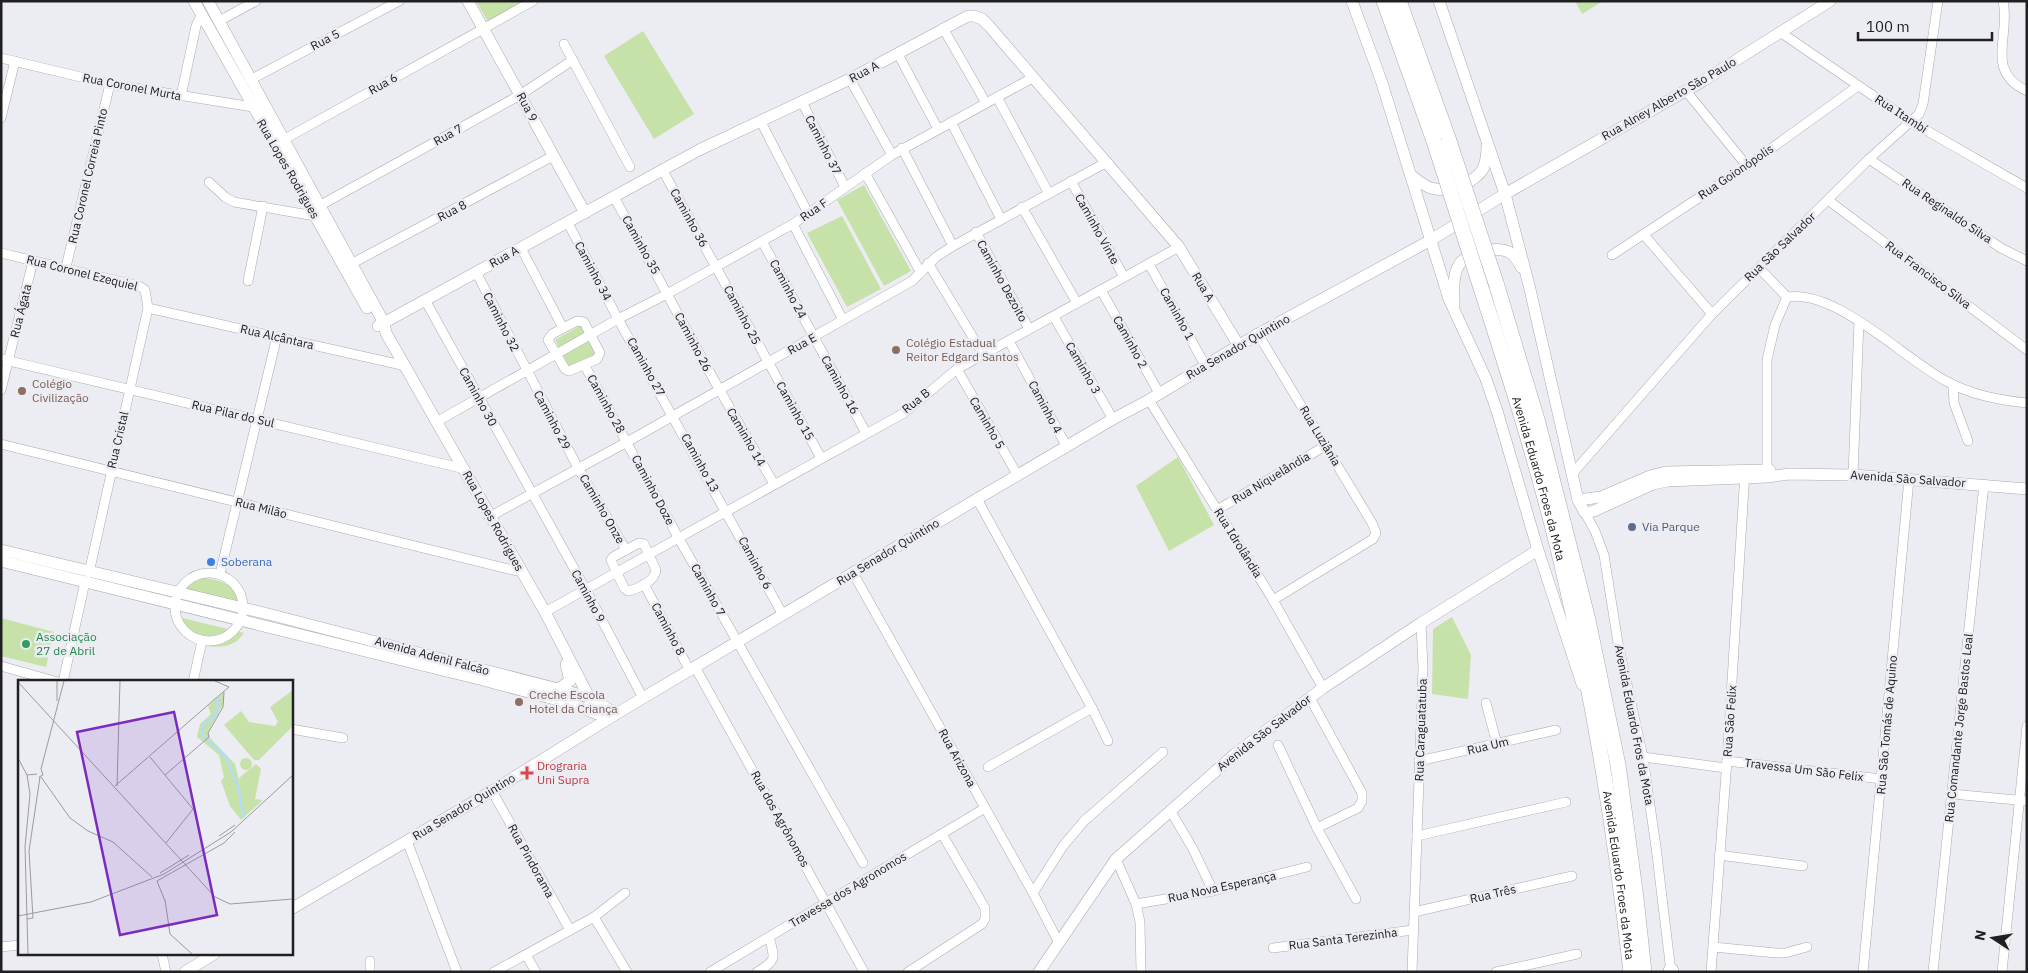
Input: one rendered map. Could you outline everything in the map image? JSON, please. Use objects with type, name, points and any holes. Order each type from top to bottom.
[{"type":"highway","name":"Avenida Eduardo Froes da Mota","points":[[1384,1],[1496,283],[1540,433],[1588,620],[1618,765],[1644,972]]},
{"type":"highway","name":"Avenida Eduardo Froes da Mota","points":[[1399,1],[1441,141],[1482,291],[1526,429],[1562,563],[1598,733],[1631,972]]},
{"type":"street","name":"Rua Lopes Rodrigues","points":[[194,1],[257,104],[465,469],[589,697],[592,712]]},
{"type":"street","name":"Rua Lopes Rodrigues","points":[[208,1],[250,80],[257,104],[283,140],[317,211],[351,264],[383,327]]},
{"type":"street","points":[[219,21],[256,1]]},
{"type":"street","name":"Rua 5","points":[[250,80],[400,1]]},
{"type":"street","name":"Rua 9","points":[[468,1],[585,212]]},
{"type":"street","name":"Rua 6","points":[[283,140],[533,1]]},
{"type":"street","points":[[1352,1],[1381,80],[1449,300],[1486,379],[1538,550],[1598,733]]},
{"type":"street","points":[[1439,1],[1511,214],[1529,284],[1578,500],[1585,512]]},
{"type":"street","name":"Rua Alney Alberto São Paulo","points":[[1490,204],[1686,92],[1830,1]]},
{"type":"street","name":"Rua São Salvador","points":[[1573,473],[1712,314],[1869,159],[1918,114],[1923,104],[1938,1]]},
{"type":"street","points":[[2003,1],[2002,62],[2004,73],[2010,82],[2027,91]]},
{"type":"street","points":[[181,96],[196,26],[201,15]]},
{"type":"street","name":"Rua A","points":[[383,327],[425,300],[699,150],[850,79],[943,28],[968,16],[974,16],[982,19],[1179,246],[1238,346]]},
{"type":"street","points":[[943,28],[986,103]]},
{"type":"street","name":"Rua Itambí","points":[[1780,32],[1910,121],[2027,188]]},
{"type":"street","points":[[564,44],[630,167]]},
{"type":"street","points":[[898,54],[938,129]]},
{"type":"street","name":"Rua Coronel Murta","points":[[1,58],[110,84],[181,96],[257,104]]},
{"type":"street","name":"Rua 7","points":[[317,211],[520,95],[573,60]]},
{"type":"street","points":[[1,118],[16,61]]},
{"type":"street","name":"Rua F","points":[[556,355],[809,215],[845,187],[902,148],[1032,78]]},
{"type":"street","points":[[850,79],[892,155]]},
{"type":"street","name":"Rua Coronel Correia Pinto","points":[[66,267],[110,84]]},
{"type":"street","name":"Rua Goionópolis","points":[[1612,255],[1747,166],[1858,86]]},
{"type":"street","points":[[1686,92],[1747,166]]},
{"type":"street","points":[[997,97],[1048,192]]},
{"type":"street","name":"Caminho 37","points":[[802,102],[845,187]]},
{"type":"street","points":[[761,122],[809,215]]},
{"type":"street","points":[[951,122],[1001,219]]},
{"type":"street","points":[[1411,175],[1429,188],[1438,190],[1473,179],[1482,170],[1487,156],[1488,143]]},
{"type":"street","points":[[902,148],[953,246]]},
{"type":"street","name":"Rua 8","points":[[351,264],[553,156]]},
{"type":"street","name":"Rua Reginaldo Silva","points":[[1869,159],[2001,248],[2027,261]]},
{"type":"street","name":"Rua E","points":[[490,517],[912,282],[928,264],[953,246],[1048,192],[1107,162]]},
{"type":"street","name":"Caminho 36","points":[[662,170],[716,268]]},
{"type":"street","points":[[865,173],[921,273]]},
{"type":"street","points":[[1500,180],[1506,186],[1518,187]]},
{"type":"street","name":"Caminho Vinte","points":[[1071,181],[1124,277]]},
{"type":"street","points":[[209,182],[231,200],[263,206],[317,211]]},
{"type":"street","name":"Caminho 35","points":[[614,197],[667,294]]},
{"type":"street","name":"Rua Francisco Silva","points":[[1828,200],[2027,350]]},
{"type":"street","points":[[1490,204],[1503,206],[1511,214]]},
{"type":"street","name":"Rua Senador Quintino","points":[[292,908],[492,791],[612,716],[1113,419],[1149,400],[1258,334],[1431,240],[1490,204]]},
{"type":"street","points":[[248,280],[263,206]]},
{"type":"street","points":[[1022,208],[1077,303]]},
{"type":"street","points":[[1425,220],[1436,226],[1452,227]]},
{"type":"street","name":"Caminho 34","points":[[568,223],[618,319]]},
{"type":"street","points":[[793,224],[843,320]]},
{"type":"street","name":"Caminho Dezoito","points":[[976,232],[1028,329]]},
{"type":"street","points":[[1644,235],[1712,314]]},
{"type":"street","name":"Caminho 24","points":[[762,241],[814,338]]},
{"type":"street","name":"Rua B","points":[[615,573],[904,412],[957,369],[1028,329],[1054,317],[1179,246]]},
{"type":"street","points":[[521,248],[563,328]]},
{"type":"street","points":[[1455,311],[1454,288],[1460,263],[1466,258],[1479,253],[1490,250],[1505,250],[1512,253],[1529,284]]},
{"type":"street","name":"Rua Coronel Ezequiel","points":[[1,253],[66,267],[142,287],[145,290],[148,308]]},
{"type":"street","name":"Rua Ágata","points":[[1,390],[5,360],[33,261]]},
{"type":"street","points":[[928,264],[983,354]]},
{"type":"street","name":"Caminho 1","points":[[1149,264],[1206,365]]},
{"type":"street","name":"Caminho 25","points":[[716,268],[768,363]]},
{"type":"street","points":[[1758,268],[1787,297]]},
{"type":"street","name":"Caminho 32","points":[[476,272],[526,371]]},
{"type":"street","name":"Caminho 2","points":[[1101,290],[1159,393]]},
{"type":"street","name":"Caminho 26","points":[[667,294],[719,389]]},
{"type":"street","points":[[1787,297],[1797,295],[1809,297],[1828,304],[1860,322],[1953,385],[1982,396],[2027,402]]},
{"type":"street","points":[[1767,473],[1767,360],[1770,341],[1787,297]]},
{"type":"street","name":"Caminho 30","points":[[425,300],[532,494]]},
{"type":"street","name":"Rua Alcântara","points":[[148,308],[406,366]]},
{"type":"street","name":"Rua Cristal","points":[[63,680],[148,308]]},
{"type":"street","name":"Caminho 3","points":[[1054,317],[1113,419]]},
{"type":"street","name":"Caminho 27","points":[[618,319],[673,415]]},
{"type":"street","points":[[577,321],[582,321],[592,334],[600,353],[597,358],[585,366],[572,371],[566,371],[549,342],[549,337],[563,328],[577,321]]},
{"type":"street","points":[[1853,475],[1860,322]]},
{"type":"street","name":"Rua Luziânia","points":[[1258,334],[1372,523],[1376,533],[1373,539],[1273,600]]},
{"type":"street","points":[[220,574],[277,336]]},
{"type":"street","name":"Caminho 16","points":[[814,338],[866,433]]},
{"type":"street","name":"Caminho 4","points":[[1009,341],[1067,447]]},
{"type":"street","points":[[438,421],[556,355]]},
{"type":"street","name":"Rua Pilar do Sul","points":[[5,360],[465,469]]},
{"type":"street","name":"Caminho 15","points":[[768,363],[821,458]]},
{"type":"street","name":"Caminho 28","points":[[585,366],[627,442]]},
{"type":"street","name":"Caminho 5","points":[[957,369],[1018,476]]},
{"type":"street","name":"Caminho 29","points":[[526,371],[578,468]]},
{"type":"street","points":[[1953,385],[1954,403],[1968,441]]},
{"type":"street","name":"Caminho 14","points":[[719,389],[774,484]]},
{"type":"street","name":"Rua Idrolândia","points":[[1149,400],[1273,600],[1322,688]]},
{"type":"street","name":"Caminho 13","points":[[673,415],[727,511]]},
{"type":"street","name":"Caminho Doze","points":[[627,442],[678,538]]},
{"type":"street","name":"Rua Milão","points":[[1,444],[521,572]]},
{"type":"street","name":"Rua Niquelândia","points":[[1217,510],[1325,446]]},
{"type":"street","name":"Caminho Onze","points":[[578,468],[626,550]]},
{"type":"street","name":"Avenida São Salvador","points":[[1578,500],[1601,498],[1657,474],[1767,473],[1853,475],[1984,484],[2027,489]]},
{"type":"street","name":"Rua São Felix","points":[[1711,972],[1727,765],[1745,474]]},
{"type":"street","name":"Avenida São Salvador","points":[[1585,512],[1594,511],[1653,484],[1692,475]]},
{"type":"street","name":"Rua São Tomás de Aquino","points":[[1863,972],[1910,479]]},
{"type":"street","name":"Rua Comandante Jorge Bastos Leal","points":[[1933,972],[1984,484]]},
{"type":"street","name":"Caminho 9","points":[[532,494],[586,590],[643,698]]},
{"type":"street","points":[[977,499],[1092,708],[1108,741]]},
{"type":"street","name":"Caminho 6","points":[[727,511],[783,614]]},
{"type":"street","name":"Avenida Eduardo Fros da Mota","points":[[1585,512],[1604,555],[1618,643],[1643,757],[1671,972]]},
{"type":"street","name":"Caminho 7","points":[[678,538],[863,863]]},
{"type":"street","points":[[642,543],[650,554],[656,574],[645,586],[630,591],[626,590],[611,563],[612,558],[626,550],[642,543]]},
{"type":"street","name":"Avenida Adenil Falcão","points":[[1,550],[87,577]]},
{"type":"street","name":"Avenida São Salvador","points":[[1039,972],[1116,859],[1235,754],[1322,688],[1538,550]]},
{"type":"street","name":"Avenida Adenil Falcão","points":[[1,561],[87,577],[176,599],[241,621],[322,634]]},
{"type":"street","points":[[544,612],[615,573]]},
{"type":"street","name":"Rua Arizona","points":[[853,573],[1033,893],[1059,943]]},
{"type":"street","points":[[200,574],[220,574],[237,587],[243,608],[241,621],[234,631],[225,638],[214,642],[190,637],[181,628],[176,617],[176,599],[183,585],[190,578],[200,574]]},
{"type":"street","name":"Caminho 8","points":[[645,586],[693,669]]},
{"type":"street","name":"Avenida Adenil Falcão","points":[[176,599],[243,608],[322,634],[485,675],[589,697],[612,716]]},
{"type":"street","name":"Rua Caraguatatuba","points":[[1412,972],[1423,668],[1421,623]]},
{"type":"street","points":[[556,634],[570,679],[567,684],[558,689]]},
{"type":"street","points":[[193,680],[202,641]]},
{"type":"street","points":[[1,666],[51,680]]},
{"type":"street","name":"Rua dos Agrônomos","points":[[693,669],[864,972]]},
{"type":"street","name":"Avenida Adenil Falcão","points":[[485,675],[592,712],[612,716]]},
{"type":"street","points":[[1310,698],[1363,798],[1358,808],[1318,828]]},
{"type":"street","points":[[1486,703],[1497,744]]},
{"type":"street","points":[[988,767],[1092,708]]},
{"type":"street","points":[[2002,972],[2023,801],[2027,726]]},
{"type":"street","points":[[292,729],[343,738]]},
{"type":"street","name":"Rua Um","points":[[1419,761],[1556,730]]},
{"type":"street","points":[[1278,745],[1318,828],[1356,899]]},
{"type":"street","points":[[1033,893],[1063,846],[1084,820],[1163,752]]},
{"type":"street","name":"Travessa Um São Felix","points":[[1643,757],[1882,779]]},
{"type":"street","name":"Rua Pindorama","points":[[492,791],[570,930]]},
{"type":"street","points":[[1952,794],[2023,801]]},
{"type":"street","points":[[1418,836],[1566,802]]},
{"type":"street","name":"Travessa dos Agronomos","points":[[710,972],[985,808]]},
{"type":"street","points":[[1170,810],[1193,849],[1213,891]]},
{"type":"street","points":[[908,972],[982,924],[985,919],[985,908],[942,834]]},
{"type":"street","points":[[407,841],[457,972]]},
{"type":"street","points":[[1719,855],[1803,866]]},
{"type":"street","points":[[1116,859],[1136,904],[1140,922],[1141,972]]},
{"type":"street","name":"Rua Nova Esperança","points":[[1136,904],[1213,891],[1307,867]]},
{"type":"street","name":"Rua Três","points":[[1414,912],[1572,876]]},
{"type":"street","points":[[494,972],[594,917],[625,894]]},
{"type":"street","points":[[594,917],[627,972]]},
{"type":"street","name":"Rua Santa Terezinha","points":[[1273,948],[1413,930]]},
{"type":"street","points":[[757,972],[771,964],[773,960],[774,953],[769,937]]},
{"type":"street","points":[[1,947],[18,945]]},
{"type":"street","points":[[1713,947],[1776,953],[1784,953],[1807,947]]},
{"type":"street","points":[[1496,972],[1577,954]]},
{"type":"street","points":[[526,955],[536,972]]},
{"type":"street","points":[[162,956],[166,972]]},
{"type":"street","points":[[185,972],[211,956]]},
{"type":"street","points":[[370,961],[370,972]]},
{"type":"green space","points":[[476,1],[524,1],[488,22]]},
{"type":"green space","points":[[1575,1],[1603,1],[1582,14]]},
{"type":"green space","points":[[643,31],[694,114],[654,139],[604,56]]},
{"type":"green space","points":[[864,185],[911,271],[884,286],[837,200]]},
{"type":"green space","points":[[842,216],[881,289],[847,307],[807,233]]},
{"type":"green space","points":[[583,324],[598,354],[570,368],[555,340]]},
{"type":"green space","points":[[1178,457],[1214,525],[1169,551],[1136,486]]},
{"type":"green space","points":[[204,578],[231,586],[241,594],[250,607],[182,590],[193,582]]},
{"type":"green space","points":[[178,617],[244,633],[231,644],[216,647],[209,646],[196,641],[186,631]]},
{"type":"green space","points":[[1452,617],[1471,655],[1468,699],[1432,694],[1433,629]]},
{"type":"green space","name":"Associação 27 de Abril","points":[[1,618],[54,632],[46,667],[1,656]]},
{"type":"place","name":"Colégio Estadual Reitor Edgard Santos","points":[[896,350]]},
{"type":"place","name":"Colégio Civilização","points":[[22,391]]},
{"type":"place","name":"Via Parque","points":[[1632,527]]},
{"type":"place","name":"Soberana","points":[[211,562]]},
{"type":"place","name":"Associação 27 de Abril","points":[[26,644]]},
{"type":"place","name":"Creche Escola Hotel da Criança","points":[[519,702]]},
{"type":"place","name":"Drograria Uni Supra","points":[[527,773]]}]
